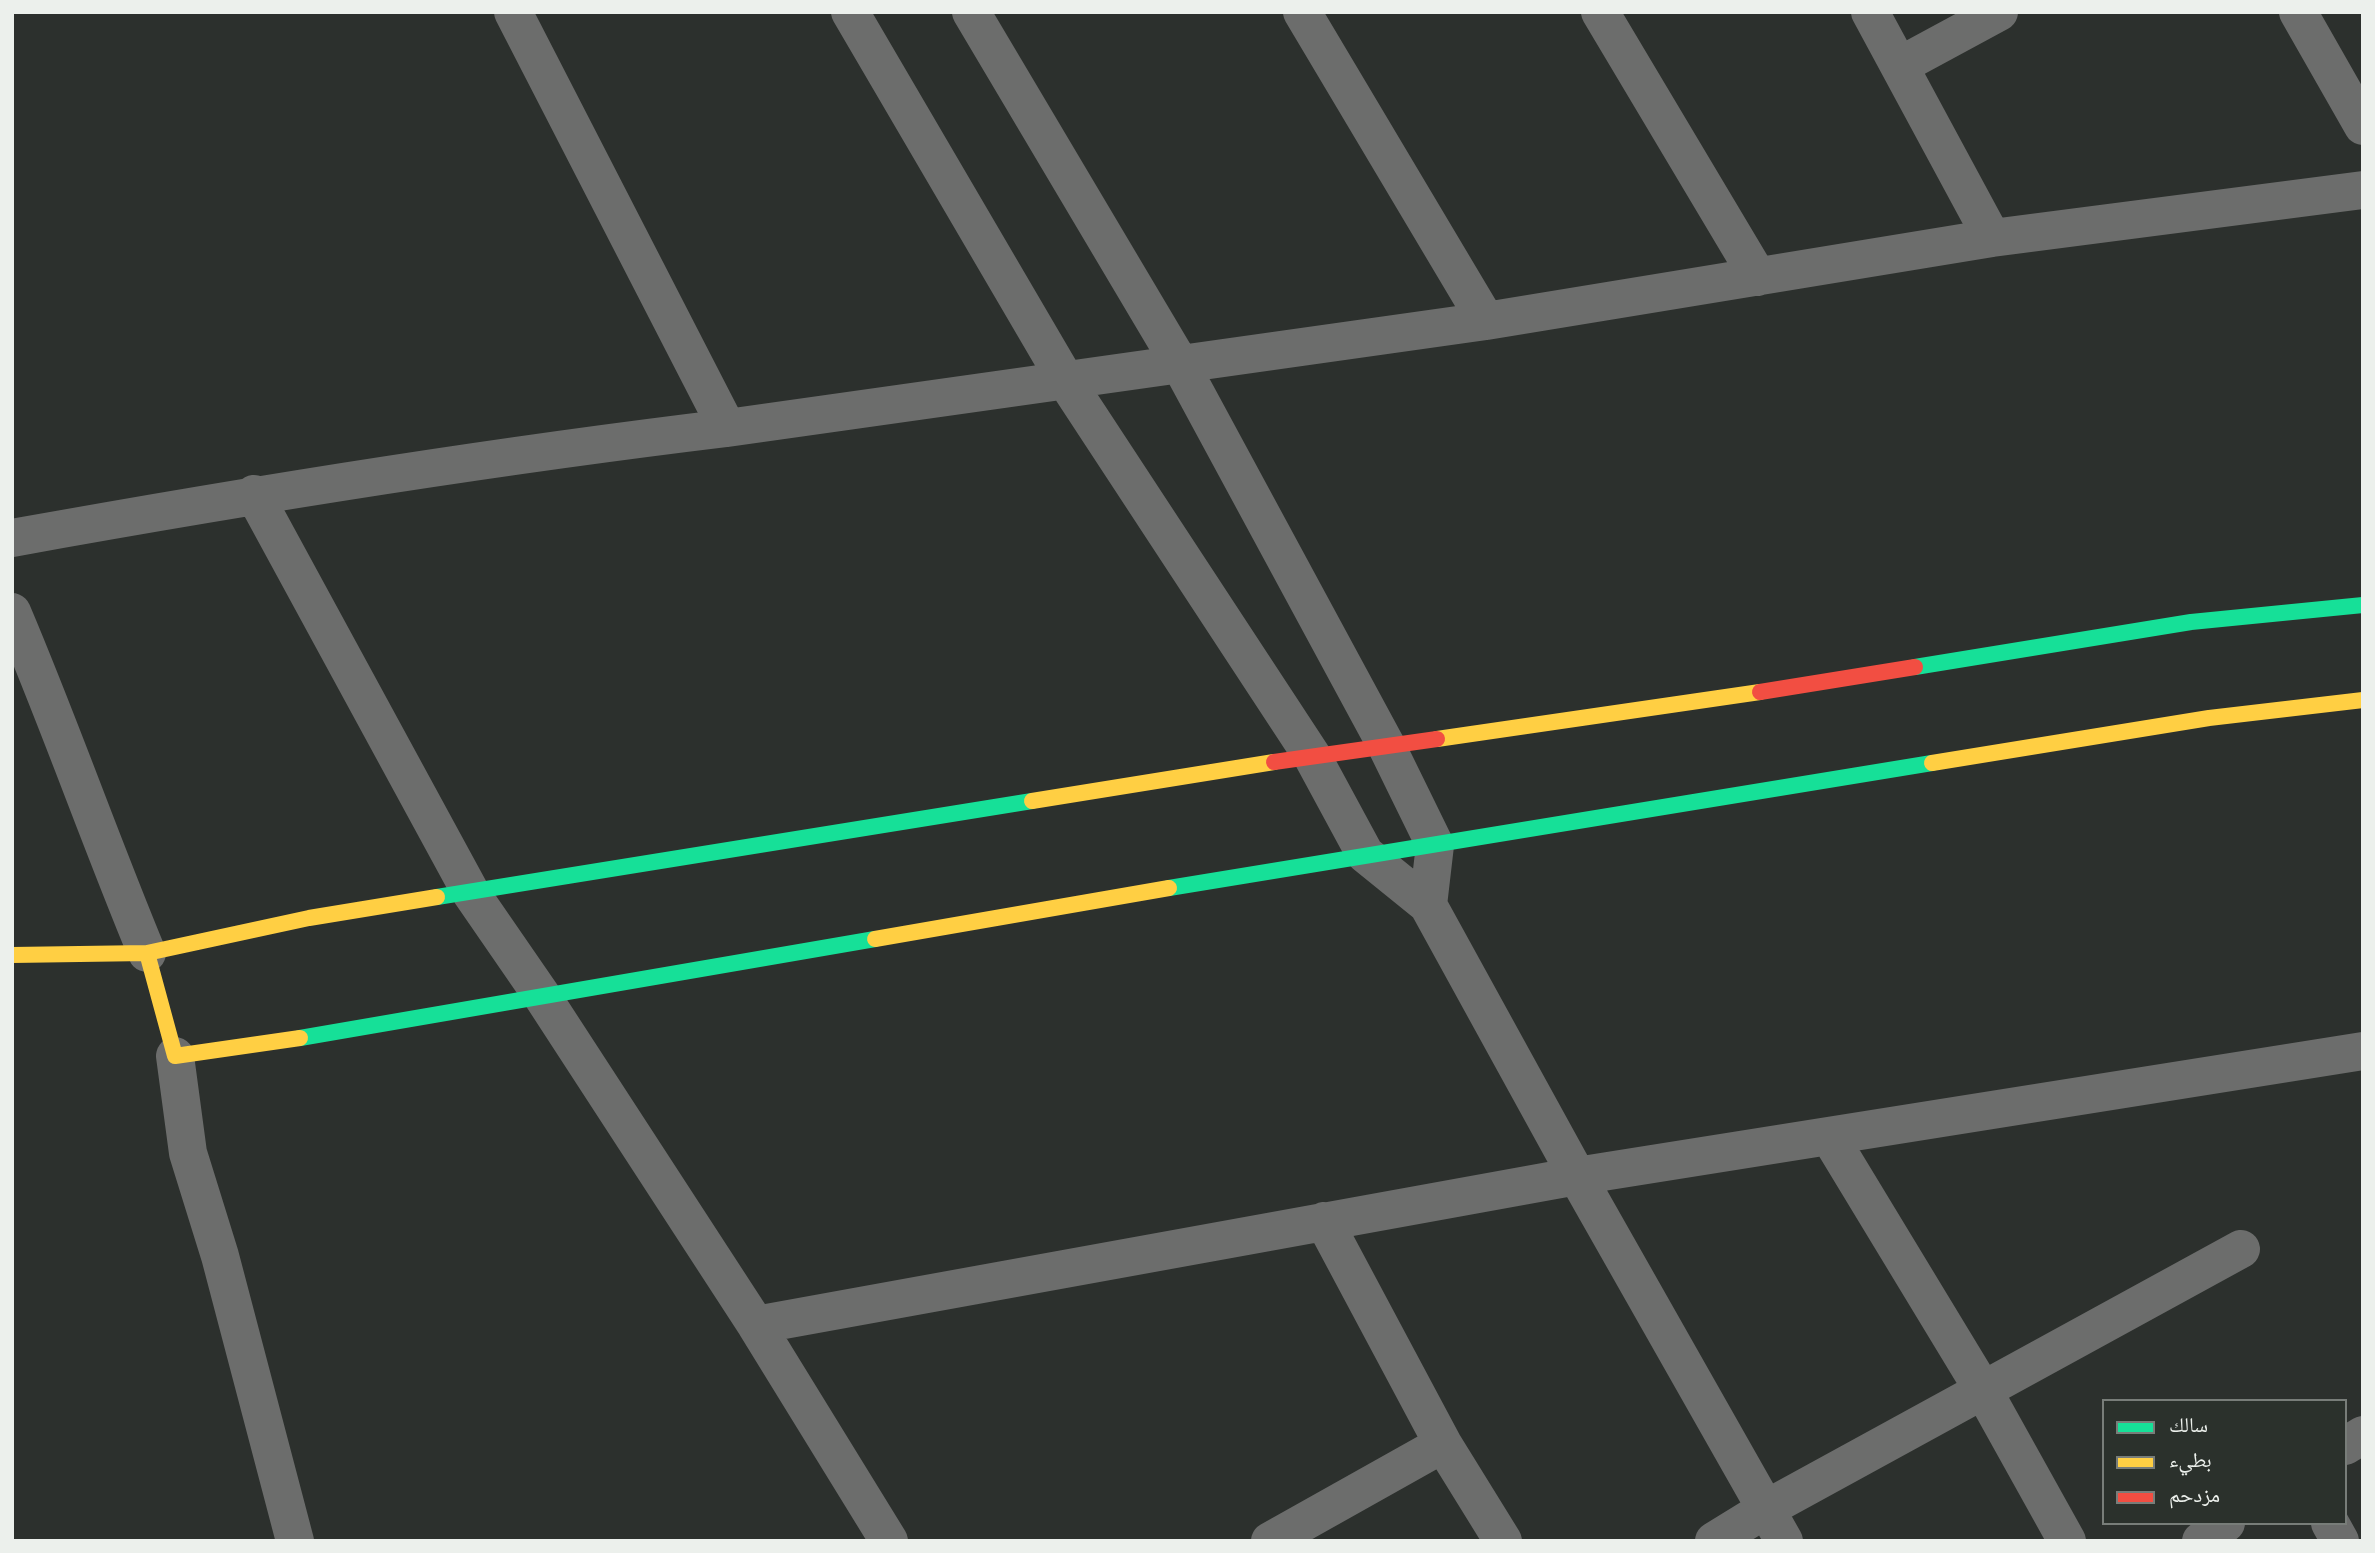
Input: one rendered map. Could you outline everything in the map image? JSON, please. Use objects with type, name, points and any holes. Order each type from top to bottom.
[{"type":"street","points":[[513,12],[727,428]]},
{"type":"street","points":[[850,12],[1066,381],[1312,756],[1365,855],[1428,905],[1577,1176],[1775,1525]]},
{"type":"street","points":[[971,12],[1180,364],[1386,745],[1435,845],[1428,905]]},
{"type":"street","points":[[1302,12],[1486,321]]},
{"type":"street","points":[[1600,12],[1758,277]]},
{"type":"street","points":[[1870,12],[1992,238]]},
{"type":"street","points":[[1900,65],[1999,12]]},
{"type":"street","points":[[2298,12],[2363,126]]},
{"type":"street","points":[[12,538],[254,494],[508,455],[727,428],[1486,321],[1992,238],[2363,190]]},
{"type":"street","points":[[254,494],[471,893],[542,996],[756,1325],[888,1540]]},
{"type":"street","points":[[12,955],[147,953],[309,918],[1312,756],[1694,703],[2191,622],[2363,605]]},
{"type":"street","points":[[12,612],[59,724],[108,859],[147,953],[166,1015],[175,1056],[188,1153],[220,1256],[295,1541]]},
{"type":"street","points":[[175,1056],[1365,855],[2209,718],[2363,700]]},
{"type":"street","points":[[756,1325],[1577,1176],[2363,1051]]},
{"type":"street","points":[[1829,1136],[1983,1391],[2067,1541]]},
{"type":"street","points":[[1324,1221],[1443,1444],[1503,1541]]},
{"type":"street","points":[[1714,1541],[1775,1525],[1983,1391],[2241,1249]]},
{"type":"street","points":[[2347,1445],[2363,1436]]},
{"type":"street","points":[[1270,1541],[1443,1444]]},
{"type":"street","points":[[2201,1541],[2224,1525]]},
{"type":"street","points":[[2331,1525],[2340,1541]]},
{"type":"traffic: fast","points":[[1915,667],[2191,622],[2363,605]]},
{"type":"traffic: fast","points":[[1169,888],[1932,763]]},
{"type":"traffic: fast","points":[[437,897],[1032,801]]},
{"type":"traffic: fast","points":[[300,1038],[875,939]]},
{"type":"traffic: slow","points":[[1437,739],[1760,692]]},
{"type":"traffic: slow","points":[[1932,763],[2209,718],[2363,700]]},
{"type":"traffic: slow","points":[[1032,801],[1274,762]]},
{"type":"traffic: slow","points":[[875,939],[1169,888]]},
{"type":"traffic: slow","points":[[12,955],[147,953],[309,918],[437,897]]},
{"type":"traffic: slow","points":[[147,953],[175,1056],[300,1038]]},
{"type":"traffic: jam","points":[[1760,692],[1915,667]]},
{"type":"traffic: jam","points":[[1274,762],[1437,739]]}]
